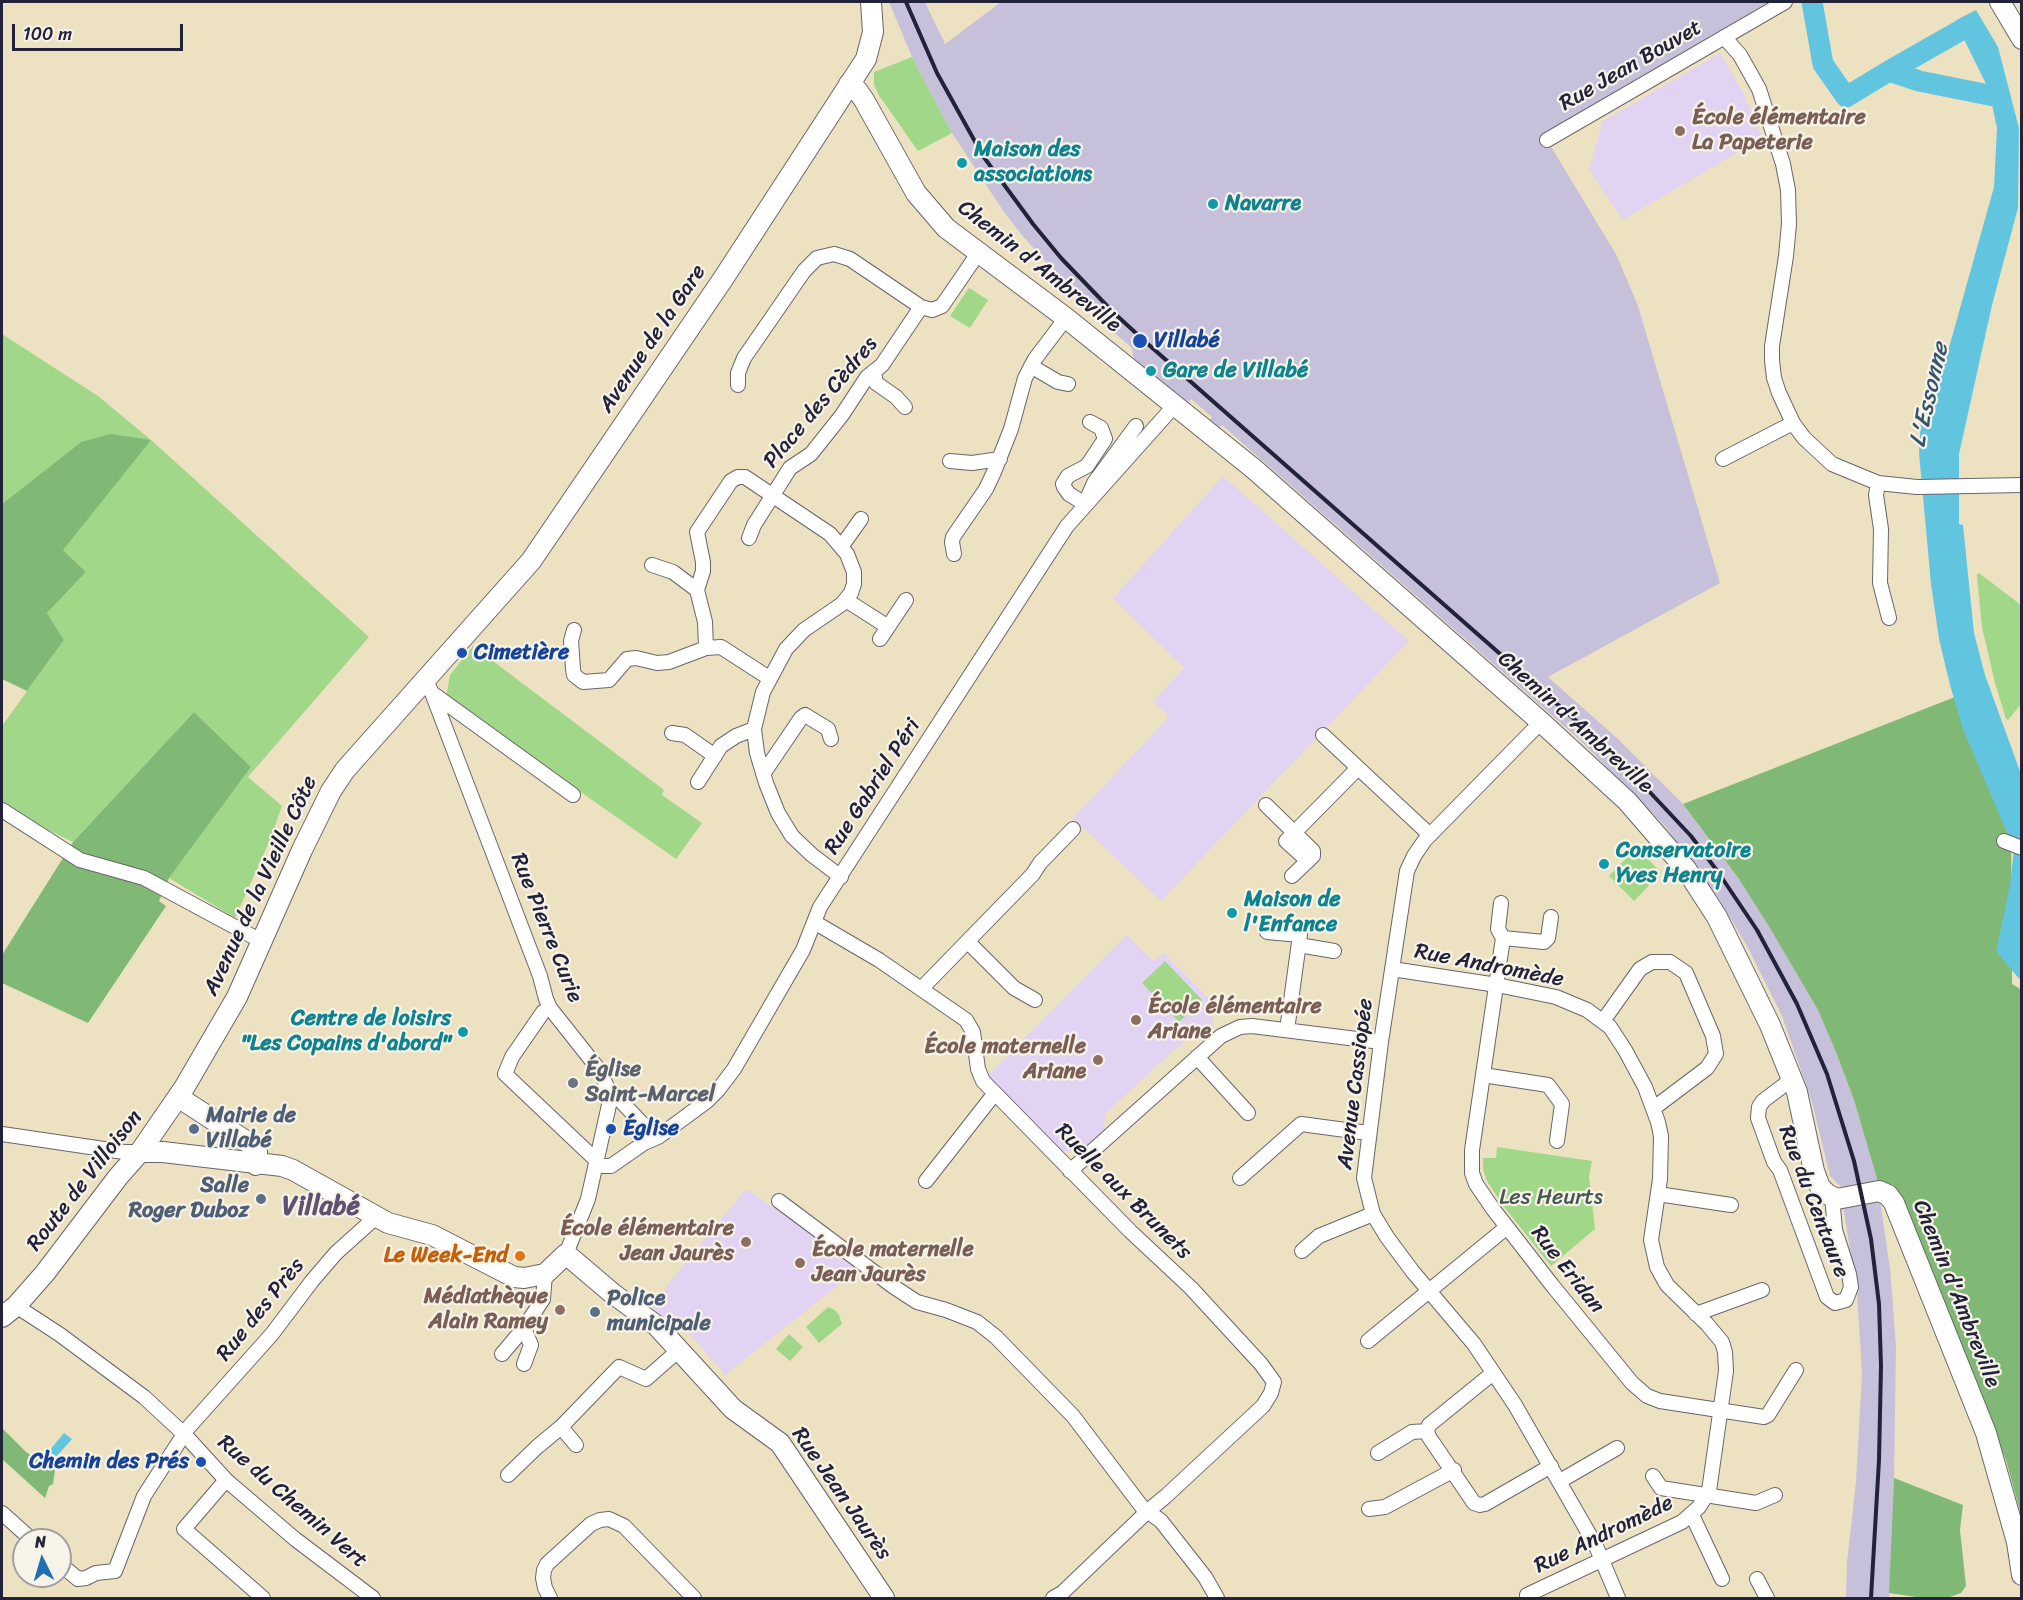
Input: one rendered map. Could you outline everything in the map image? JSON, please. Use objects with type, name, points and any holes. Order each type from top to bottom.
[{"type":"street","name":"Avenue de la Gare","points":[[429,686],[531,561],[723,279],[866,59],[873,32],[871,2]]},
{"type":"street","name":"Rue Jean Bouvet","points":[[1547,140],[1785,2]]},
{"type":"street","points":[[2000,2],[2022,39]]},
{"type":"street","points":[[1724,37],[1740,55],[1759,89],[1784,164],[1788,190],[1789,224],[1772,360],[1776,386],[1793,423],[1804,438],[1832,464],[1878,483],[1917,487],[2022,485]]},
{"type":"street","name":"Chemin d'Ambreville","points":[[849,84],[864,100],[926,207],[946,228],[1066,318],[1254,469],[1541,722],[1636,810],[1700,889],[1747,976],[1792,1079],[1820,1187],[1837,1199],[1879,1191],[1886,1193],[1893,1200],[1986,1433],[2019,1544],[2022,1575]]},
{"type":"street","points":[[738,386],[738,373],[744,358],[804,271],[822,255],[834,254],[850,259],[921,307],[932,310],[942,306],[979,252]]},
{"type":"street","name":"Place des Cèdres","points":[[749,538],[754,525],[790,468],[811,454],[842,415],[867,377],[882,365],[921,307]]},
{"type":"street","points":[[954,554],[953,537],[986,489],[1000,459],[1011,429],[1020,391],[1031,366],[1066,318]]},
{"type":"street","points":[[1031,366],[1058,382],[1068,384]]},
{"type":"street","points":[[874,372],[876,383],[896,397],[905,407]]},
{"type":"street","name":"Rue Gabriel Péri","points":[[597,1163],[611,1166],[644,1143],[658,1137],[707,1101],[723,1083],[740,1059],[806,944],[820,907],[1061,536],[1085,504],[1100,491],[1175,405]]},
{"type":"street","points":[[1090,422],[1101,428],[1105,439],[1087,466],[1068,476],[1063,483],[1064,488],[1070,494],[1085,504],[1094,483],[1136,426]]},
{"type":"street","points":[[1723,459],[1793,423]]},
{"type":"street","points":[[950,461],[972,463],[1000,459]]},
{"type":"street","points":[[706,648],[705,622],[697,590],[703,571],[697,532],[731,481],[738,477],[745,477],[830,534],[847,554],[854,572],[854,584],[846,600],[804,630],[786,649],[762,692],[754,729],[763,774],[778,813],[792,836],[812,855],[841,876]]},
{"type":"street","points":[[1878,483],[1876,495],[1881,529],[1880,583],[1889,618]]},
{"type":"street","points":[[841,547],[861,519]]},
{"type":"street","points":[[652,565],[673,572],[697,590]]},
{"type":"street","points":[[846,600],[884,633],[906,600]]},
{"type":"street","points":[[574,630],[571,641],[574,675],[584,682],[609,680],[625,661],[631,658],[662,663],[706,648],[721,646],[769,678]]},
{"type":"street","points":[[429,686],[573,795]]},
{"type":"street","name":"Avenue de la Vieille Côte","points":[[178,1097],[237,997],[302,850],[331,791],[345,770],[429,686]]},
{"type":"street","name":"Rue Pierre Curie","points":[[429,686],[540,976],[550,1008],[600,1071],[611,1096]]},
{"type":"street","points":[[763,774],[805,715],[828,729],[831,739]]},
{"type":"street","name":"Avenue Cassiopée","points":[[1541,722],[1430,835],[1414,856],[1407,871],[1368,1133],[1364,1178],[1373,1214],[1387,1238],[1474,1344],[1515,1405],[1560,1481],[1602,1560],[1618,1599]]},
{"type":"street","points":[[698,782],[721,746],[736,736],[754,729]]},
{"type":"street","points":[[672,733],[685,735],[715,756]]},
{"type":"street","points":[[1323,735],[1430,835]]},
{"type":"street","points":[[1292,876],[1308,861],[1286,841],[1358,768]]},
{"type":"street","points":[[1266,805],[1295,832]]},
{"type":"street","points":[[2,810],[80,860],[144,878],[263,942]]},
{"type":"street","points":[[921,989],[1033,874],[1040,863],[1073,829]]},
{"type":"street","points":[[2004,841],[2022,848]]},
{"type":"street","name":"Rue Eridan","points":[[1501,903],[1498,929],[1503,938],[1472,1150],[1472,1173],[1480,1190],[1552,1286],[1639,1390],[1660,1401],[1766,1417],[1796,1370]]},
{"type":"street","points":[[1503,938],[1544,942],[1548,938],[1551,917]]},
{"type":"street","name":"Ruelle aux Brunets","points":[[814,922],[879,960],[966,1020],[974,1032],[978,1069],[983,1081],[1130,1231],[1191,1287],[1261,1364],[1274,1382],[1271,1393],[1263,1406],[1149,1510]]},
{"type":"street","points":[[1267,932],[1300,935],[1287,1030]]},
{"type":"street","points":[[968,942],[1014,987],[1035,1000]]},
{"type":"street","points":[[1299,945],[1334,951]]},
{"type":"street","points":[[1603,1021],[1640,969],[1652,962],[1670,962],[1686,973],[1713,1036],[1716,1054],[1707,1068],[1654,1108]]},
{"type":"street","name":"Rue Andromède","points":[[1392,969],[1497,985],[1556,997],[1575,1004],[1603,1021],[1616,1035],[1654,1108],[1661,1136],[1658,1194],[1651,1240],[1653,1256],[1660,1275],[1667,1285],[1722,1342],[1725,1352],[1726,1371],[1707,1495],[1692,1515],[1683,1522],[1527,1595]]},
{"type":"street","points":[[550,1008],[543,1012],[518,1048],[505,1074],[597,1163]]},
{"type":"street","points":[[1070,1171],[1221,1036],[1240,1027],[1252,1026],[1381,1042]]},
{"type":"street","points":[[1197,1057],[1248,1113]]},
{"type":"street","points":[[1483,1075],[1548,1085],[1562,1104],[1557,1141]]},
{"type":"street","name":"Rue du Centaure","points":[[1792,1079],[1763,1101],[1757,1113],[1827,1297],[1835,1304],[1846,1300],[1851,1287],[1836,1236],[1832,1196]]},
{"type":"street","points":[[926,1181],[995,1093]]},
{"type":"street","points":[[2,1134],[124,1152],[163,1152],[256,1165],[282,1166],[388,1223],[432,1235],[514,1276],[524,1278],[545,1274],[566,1254],[588,1199],[611,1096],[617,1097],[652,1134],[658,1137]]},
{"type":"street","points":[[178,1097],[252,1145],[257,1151],[256,1165]]},
{"type":"street","name":"Route de Villoison","points":[[8,1309],[45,1273],[118,1177],[140,1152],[178,1097]]},
{"type":"street","points":[[1240,1178],[1301,1124],[1368,1133]]},
{"type":"street","points":[[1658,1194],[1731,1205]]},
{"type":"street","points":[[779,1201],[917,1302],[977,1322],[996,1336],[1073,1416],[1142,1507],[1161,1521],[1184,1550],[1217,1599]]},
{"type":"street","points":[[1302,1251],[1319,1236],[1373,1214]]},
{"type":"street","name":"Rue des Près","points":[[185,1436],[188,1428],[272,1334],[336,1253],[376,1217]]},
{"type":"street","points":[[1368,1341],[1507,1227]]},
{"type":"street","name":"Rue Jean Jaurès","points":[[566,1254],[612,1293],[657,1326],[733,1409],[780,1443],[885,1599]]},
{"type":"street","points":[[502,1354],[524,1328],[543,1299],[545,1274]]},
{"type":"street","points":[[1696,1314],[1762,1290]]},
{"type":"street","name":"Rue du Chemin Vert","points":[[8,1309],[59,1334],[144,1397],[226,1480],[295,1539],[373,1599]]},
{"type":"street","points":[[524,1328],[531,1346],[524,1364]]},
{"type":"street","points":[[508,1475],[561,1427],[619,1367],[646,1379],[679,1350]]},
{"type":"street","points":[[1427,1431],[1429,1425],[1493,1373]]},
{"type":"street","points":[[561,1427],[576,1445]]},
{"type":"street","points":[[1378,1453],[1412,1432],[1427,1431]]},
{"type":"street","points":[[1427,1431],[1474,1503],[1480,1505],[1551,1466]]},
{"type":"street","points":[[72,1574],[78,1579],[86,1578],[96,1572],[115,1571],[144,1496],[185,1436]]},
{"type":"street","points":[[1560,1481],[1617,1448]]},
{"type":"street","points":[[1369,1509],[1385,1507],[1454,1470]]},
{"type":"street","points":[[1653,1476],[1661,1488],[1756,1503],[1775,1495]]},
{"type":"street","points":[[226,1480],[184,1529],[263,1599]]},
{"type":"street","points":[[1053,1599],[1149,1510]]},
{"type":"street","points":[[2,1513],[19,1528]]},
{"type":"street","points":[[1692,1515],[1722,1579]]},
{"type":"street","points":[[550,1599],[543,1578],[547,1564],[591,1524],[609,1519],[624,1526],[694,1599]]},
{"type":"street","points":[[1757,1579],[1767,1599]]},
{"type":"shaded area","points":[[889,2],[925,2],[945,44],[1001,2],[1785,2],[1547,140],[1617,256],[1638,306],[1720,583],[1548,677],[1618,739],[1683,804],[1739,879],[1771,928],[1818,1010],[1854,1100],[1878,1182],[1841,1187],[1830,1176],[1812,1102],[1782,1016],[1747,946],[1719,899],[1664,825],[1581,741],[1222,425],[1217,430],[1208,422],[1212,417],[1191,399],[1188,402],[1181,396],[1176,397],[1134,362],[1132,348],[1108,327],[1049,266],[1045,265],[1046,262],[1004,212],[952,133],[912,57]]},
{"type":"shaded area","name":"École élémentaire La Papeterie","points":[[1720,53],[1743,92],[1762,138],[1623,220],[1589,170],[1603,121]]},
{"type":"shaded area","points":[[1223,476],[1409,641],[1161,901],[1073,818],[1169,717],[1153,701],[1184,668],[1113,598]]},
{"type":"shaded area","points":[[1127,935],[1153,961],[1164,953],[1211,1001],[1213,1031],[1203,1041],[1190,1037],[1172,1052],[1105,1114],[1104,1131],[1081,1151],[1060,1151],[988,1075]]},
{"type":"shaded area","points":[[746,1189],[861,1267],[725,1375],[674,1316],[664,1325],[650,1314],[669,1283]]},
{"type":"shaded area","points":[[1880,1200],[1890,1269],[1896,1346],[1889,1598],[1846,1598],[1862,1373],[1857,1293],[1843,1205]]},
{"type":"green space","points":[[912,57],[952,133],[918,151],[878,94],[874,84],[874,72]]},
{"type":"green space","points":[[969,288],[988,300],[970,328],[950,316]]},
{"type":"green space","points":[[2,334],[98,396],[151,440],[369,637],[248,777],[282,806],[270,840],[235,918],[169,878],[251,767],[194,712],[73,842],[15,814],[2,801],[2,726],[64,640],[47,613],[86,572],[63,550],[81,442],[2,504]]},
{"type":"green space","points":[[111,434],[151,440],[63,550],[86,572],[47,613],[64,640],[27,691],[2,679],[2,504],[81,442]]},
{"type":"green space","points":[[1979,573],[2021,605],[2021,704],[2008,720],[1995,683],[1982,627],[1977,577]]},
{"type":"green space","points":[[473,646],[664,790],[662,795],[702,823],[676,859],[446,697],[450,675]]},
{"type":"green space","points":[[1960,695],[2011,820],[2012,984],[2022,990],[2021,1515],[2006,1460],[1893,1185],[1878,1182],[1854,1100],[1818,1010],[1739,879],[1683,804]]},
{"type":"green space","points":[[194,712],[251,767],[169,878],[159,901],[166,906],[88,1023],[2,983],[2,955],[73,842]]},
{"type":"green space","points":[[1637,847],[1661,873],[1634,901],[1609,876]]},
{"type":"green space","points":[[1165,961],[1202,1000],[1179,1022],[1142,983]]},
{"type":"green space","name":"Les Heurts","points":[[1497,1147],[1592,1161],[1589,1176],[1595,1229],[1551,1266],[1502,1204],[1487,1181],[1483,1169],[1483,1158],[1496,1158]]},
{"type":"green space","points":[[828,1307],[835,1310],[842,1324],[819,1343],[806,1327]]},
{"type":"green space","points":[[789,1334],[803,1347],[790,1361],[776,1349]]},
{"type":"green space","points":[[2,1428],[26,1452],[55,1470],[53,1484],[49,1486],[45,1498],[2,1459]]},
{"type":"green space","points":[[1894,1478],[1963,1505],[1960,1530],[1966,1586],[1961,1593],[1947,1598],[1923,1598],[1889,1593]]},
{"type":"water","name":"L'Essonne","points":[[1976,10],[1998,47],[2019,128],[2018,208],[1992,305],[1959,454],[1959,524],[1963,525],[1974,633],[1985,675],[2021,774],[2021,981],[1996,951],[2010,886],[2014,849],[1963,729],[1950,685],[1939,639],[1931,584],[1919,453],[1921,417],[1930,389],[1943,369],[1994,187],[1997,128],[1989,90],[1955,21]]},
{"type":"water","points":[[64,1433],[72,1439],[56,1457],[49,1451]]},
{"type":"waterway","points":[[1812,2],[1823,64],[1846,97],[1889,71],[1919,81],[1999,97]]},
{"type":"waterway","points":[[1889,71],[1970,25]]},
{"type":"railway","points":[[906,2],[937,73],[983,156],[1061,258],[1114,313],[1149,345],[1615,755],[1691,836],[1757,930],[1797,1004],[1827,1074],[1854,1161],[1871,1239],[1879,1304],[1881,1366],[1879,1460],[1871,1598]]},
{"type":"place","name":"École élémentaire La Papeterie","points":[[1680,131]]},
{"type":"place","name":"Maison des associations","points":[[962,163]]},
{"type":"place","name":"Navarre","points":[[1213,204]]},
{"type":"place","name":"Villabé","points":[[1140,341]]},
{"type":"place","name":"Gare de Villabé","points":[[1151,371]]},
{"type":"place","name":"Cimetière","points":[[462,653]]},
{"type":"place","name":"Conservatoire Yves Henry","points":[[1604,864]]},
{"type":"place","name":"Maison de l'Enfance","points":[[1232,913]]},
{"type":"place","name":"École élémentaire Ariane","points":[[1136,1020]]},
{"type":"place","name":"Centre de loisirs \"Les Copains d'abord\"","points":[[463,1032]]},
{"type":"place","name":"École maternelle Ariane","points":[[1098,1060]]},
{"type":"place","name":"Église Saint-Marcel","points":[[573,1083]]},
{"type":"place","name":"Mairie de Villabé","points":[[194,1129]]},
{"type":"place","name":"Église","points":[[611,1129]]},
{"type":"place","name":"Salle Roger Duboz","points":[[261,1199]]},
{"type":"place","name":"École élémentaire Jean Jaurès","points":[[746,1242]]},
{"type":"place","name":"Le Week-End","points":[[520,1256]]},
{"type":"place","name":"École maternelle Jean Jaurès","points":[[800,1263]]},
{"type":"place","name":"Médiathèque Alain Ramey","points":[[560,1310]]},
{"type":"place","name":"Police municipale","points":[[595,1312]]},
{"type":"place","name":"Chemin des Prés","points":[[201,1462]]},
{"type":"district","name":"Villabé","points":[[321,1207]]}]
